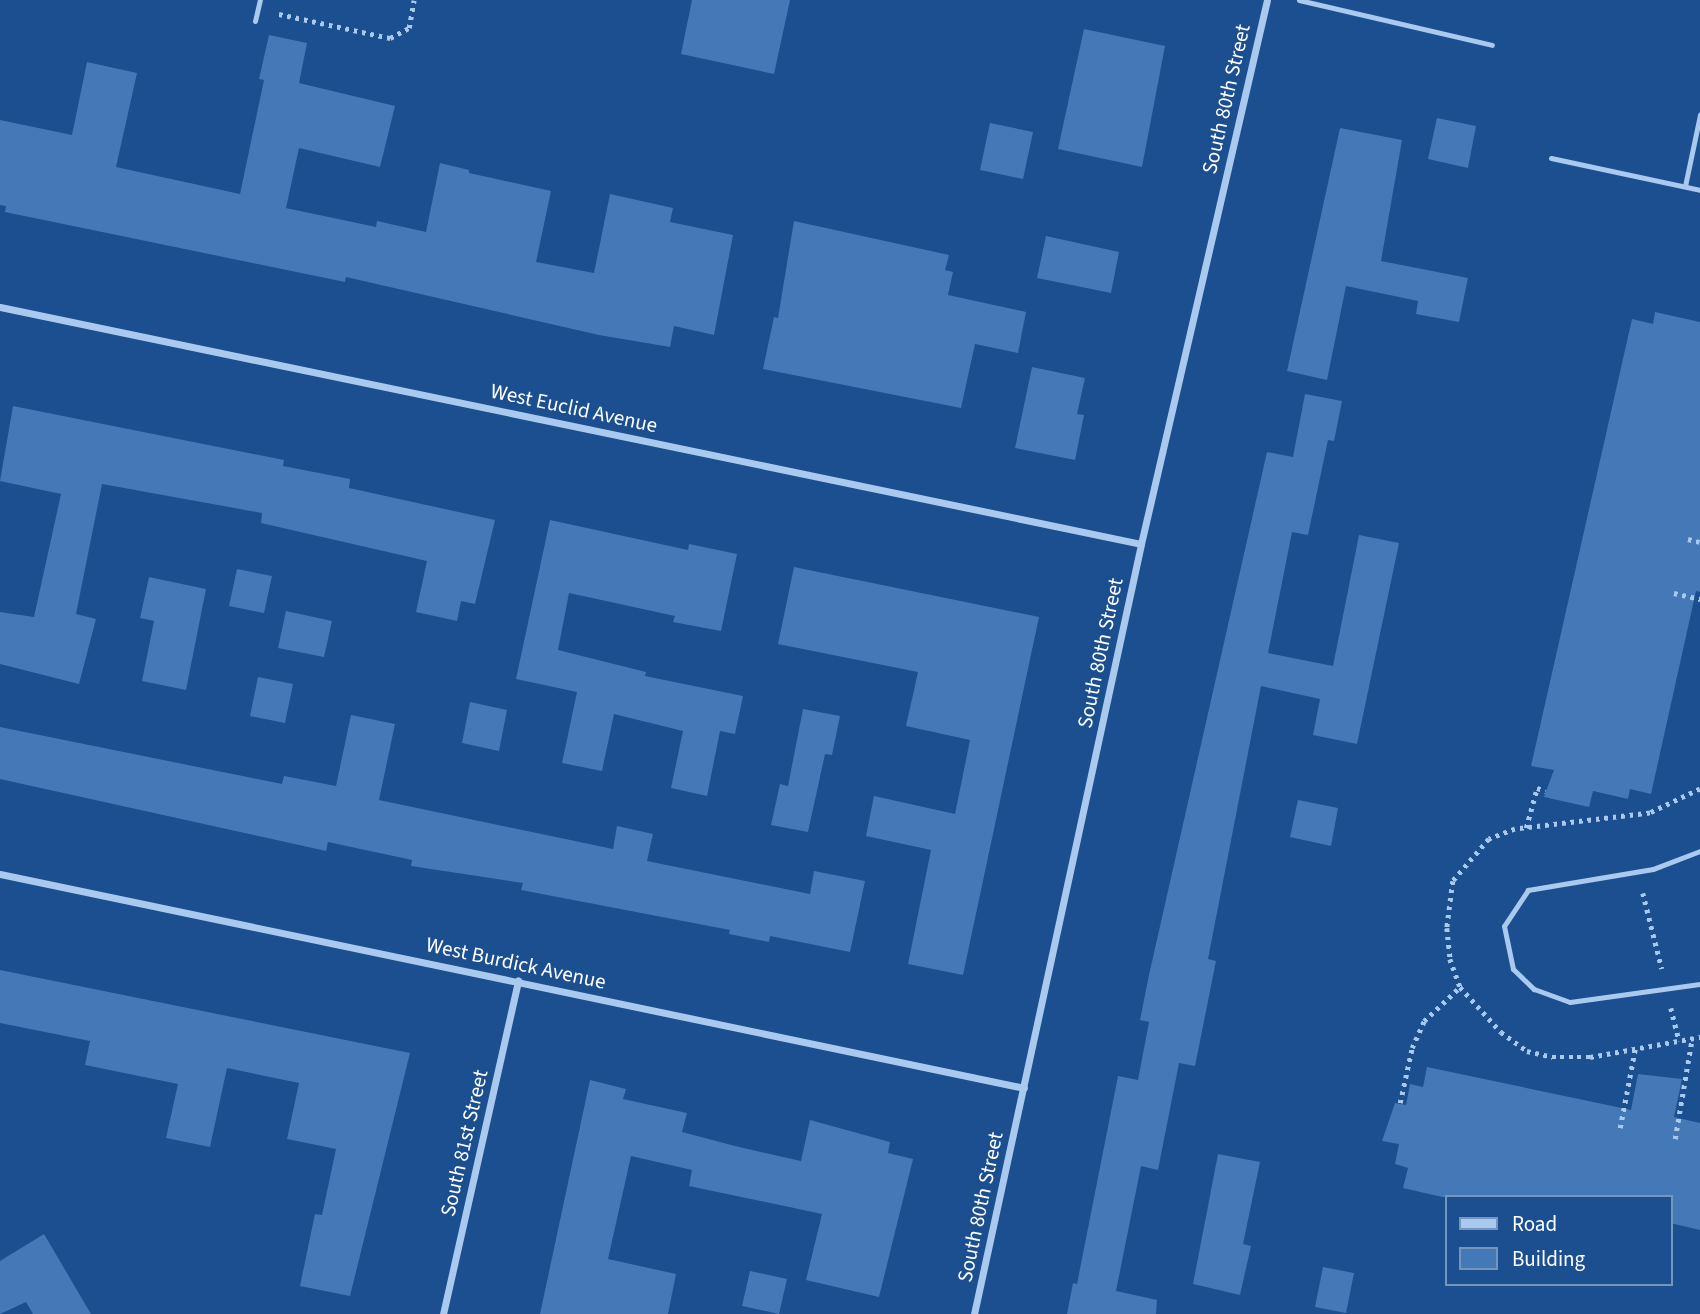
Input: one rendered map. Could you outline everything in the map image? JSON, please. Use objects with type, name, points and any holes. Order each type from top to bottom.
[{"type":"street","name":"South 80th Street","points":[[974,1314],[1141,544],[1267,0]]},
{"type":"street","name":"West Euclid Avenue","points":[[0,307],[1141,544]]},
{"type":"street","name":"West Burdick Avenue","points":[[0,874],[518,980],[1024,1088]]},
{"type":"street","name":"South 81st Street","points":[[443,1314],[518,980]]},
{"type":"lane","points":[[255,21],[260,0]]},
{"type":"lane","points":[[1299,0],[1492,45]]},
{"type":"lane","points":[[1685,186],[1700,115]]},
{"type":"lane","points":[[1551,158],[1700,190]]},
{"type":"lane","points":[[1700,851],[1637,872],[1528,890],[1504,926],[1513,969],[1534,989],[1570,1002],[1700,984]]},
{"type":"path","points":[[258,9],[390,38],[409,27],[414,0]]},
{"type":"path","points":[[1688,539],[1700,542]]},
{"type":"path","points":[[1674,593],[1700,599]]},
{"type":"path","points":[[1526,828],[1537,788],[1546,791]]},
{"type":"path","points":[[1700,789],[1650,813],[1526,828],[1489,839],[1453,881],[1447,928],[1450,959],[1460,987],[1480,1012],[1527,1051],[1552,1057],[1590,1057],[1700,1037]]},
{"type":"path","points":[[1637,872],[1679,1041]]},
{"type":"path","points":[[1400,1104],[1412,1048],[1424,1021],[1460,987]]},
{"type":"path","points":[[1675,1139],[1692,1039]]},
{"type":"path","points":[[1620,1128],[1635,1049]]},
{"type":"building","points":[[692,0],[790,0],[774,74],[681,54]]},
{"type":"building","points":[[1084,29],[1165,46],[1142,167],[1058,149]]},
{"type":"building","points":[[269,35],[307,43],[299,83],[395,106],[380,167],[299,148],[286,208],[376,227],[377,221],[426,232],[440,163],[469,170],[469,173],[551,191],[536,262],[594,273],[610,194],[673,208],[670,222],[733,235],[714,335],[674,326],[670,347],[599,335],[346,277],[345,282],[5,212],[6,206],[0,205],[0,120],[72,135],[87,62],[137,73],[116,167],[240,194],[264,80],[259,79]]},
{"type":"building","points":[[1437,118],[1476,126],[1468,168],[1428,159]]},
{"type":"building","points":[[990,123],[1033,132],[1023,179],[980,170]]},
{"type":"building","points":[[1340,128],[1402,140],[1381,261],[1468,278],[1459,322],[1416,314],[1418,301],[1346,286],[1327,380],[1287,371]]},
{"type":"building","points":[[794,221],[949,255],[945,270],[953,272],[948,295],[1026,312],[1018,353],[975,344],[961,408],[763,369],[774,317],[778,318]]},
{"type":"building","points":[[1046,236],[1119,252],[1111,293],[1037,278]]},
{"type":"building","points":[[1655,312],[1700,322],[1700,592],[1696,591],[1651,794],[1630,789],[1628,799],[1593,791],[1589,807],[1544,797],[1554,770],[1531,766],[1632,319],[1653,324]]},
{"type":"building","points":[[1032,367],[1085,378],[1077,414],[1084,415],[1075,460],[1015,448]]},
{"type":"building","points":[[1305,394],[1342,401],[1334,441],[1328,440],[1308,535],[1292,532],[1268,653],[1333,666],[1359,535],[1399,543],[1357,744],[1313,735],[1320,699],[1261,686],[1208,959],[1216,961],[1195,1066],[1179,1063],[1158,1170],[1141,1166],[1116,1291],[1157,1300],[1156,1314],[1067,1314],[1073,1283],[1077,1284],[1118,1076],[1138,1080],[1149,1022],[1140,1020],[1149,975],[1267,452],[1293,457]]},
{"type":"building","points":[[13,406],[284,460],[283,466],[350,479],[349,488],[495,520],[475,604],[461,601],[457,621],[416,612],[427,561],[261,523],[262,513],[102,484],[76,614],[96,619],[79,684],[0,664],[0,612],[34,617],[61,494],[0,481]]},
{"type":"building","points":[[550,520],[688,550],[689,544],[737,554],[721,631],[673,622],[675,616],[569,593],[558,650],[646,672],[645,676],[743,696],[735,734],[720,731],[707,796],[671,788],[683,731],[614,714],[602,771],[562,763],[577,692],[516,679]]},
{"type":"building","points":[[794,567],[1039,617],[963,975],[908,964],[931,850],[866,836],[874,796],[955,814],[970,740],[906,726],[918,672],[778,644]]},
{"type":"building","points":[[237,569],[272,576],[264,613],[229,606]]},
{"type":"building","points":[[149,577],[206,589],[186,690],[142,681],[154,621],[140,618]]},
{"type":"building","points":[[286,611],[332,621],[324,657],[278,648]]},
{"type":"building","points":[[258,677],[293,684],[285,723],[250,716]]},
{"type":"building","points":[[470,702],[507,710],[499,751],[462,743]]},
{"type":"building","points":[[803,709],[840,716],[832,755],[825,754],[808,832],[771,825],[780,784],[788,786]]},
{"type":"building","points":[[351,715],[395,724],[379,800],[613,849],[617,826],[653,834],[647,861],[810,894],[814,871],[865,881],[850,952],[770,936],[769,942],[729,934],[730,930],[521,890],[523,883],[411,866],[412,860],[328,842],[326,851],[0,779],[0,727],[282,784],[284,776],[336,786]]},
{"type":"building","points":[[1298,800],[1338,808],[1331,846],[1290,837]]},
{"type":"building","points":[[0,970],[410,1053],[350,1296],[300,1286],[315,1214],[322,1215],[336,1149],[287,1139],[299,1083],[227,1068],[210,1147],[166,1138],[178,1084],[85,1065],[90,1041],[0,1023]]},
{"type":"building","points":[[1427,1067],[1631,1110],[1638,1074],[1682,1079],[1674,1117],[1700,1123],[1700,1230],[1672,1223],[1672,1195],[1442,1197],[1403,1188],[1408,1168],[1395,1164],[1399,1144],[1382,1141],[1395,1103],[1406,1105],[1410,1084],[1423,1087]]},
{"type":"building","points":[[590,1080],[626,1089],[623,1099],[687,1113],[682,1132],[739,1147],[801,1161],[810,1120],[890,1142],[888,1153],[913,1159],[879,1297],[806,1280],[822,1214],[689,1186],[692,1170],[631,1156],[608,1259],[676,1274],[668,1314],[540,1314]]},
{"type":"building","points":[[1218,1154],[1260,1162],[1243,1244],[1251,1246],[1240,1295],[1193,1284]]},
{"type":"building","points":[[44,1234],[91,1314],[33,1314],[26,1302],[0,1314],[0,1261]]},
{"type":"building","points":[[1323,1267],[1354,1273],[1346,1313],[1315,1307]]},
{"type":"building","points":[[750,1271],[787,1279],[779,1314],[742,1306]]}]
